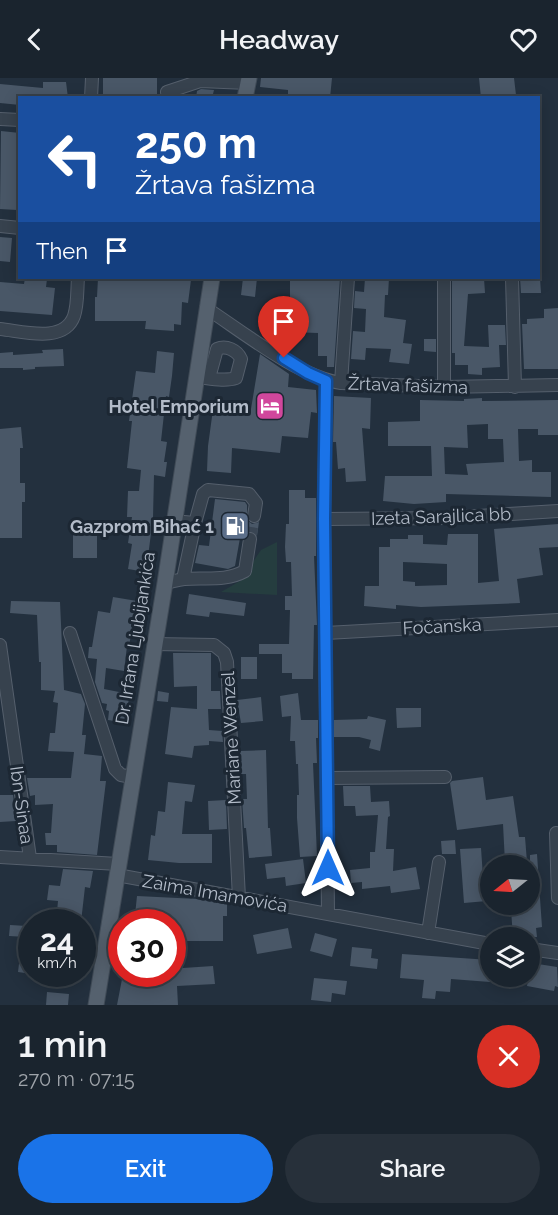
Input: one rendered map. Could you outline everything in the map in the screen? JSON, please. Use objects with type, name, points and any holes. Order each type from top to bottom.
[{"type":"main road","name":"Dr. Irfana Ljubijankića","points":[[96,1005],[165,583],[173,520],[202,377],[206,308],[212,279]]},
{"type":"street","points":[[91,96],[92,78]]},
{"type":"street","points":[[167,92],[200,81],[247,86]]},
{"type":"street","points":[[0,119],[18,120]]},
{"type":"street","points":[[0,226],[18,228]]},
{"type":"street","points":[[0,329],[37,333],[62,330],[71,323],[75,313],[78,279]]},
{"type":"street","points":[[341,383],[348,279]]},
{"type":"street","points":[[444,279],[444,387]]},
{"type":"street","points":[[512,279],[516,387]]},
{"type":"street","name":"Žrtava fašizma","points":[[206,308],[308,373],[326,381],[444,387],[558,385]]},
{"type":"street","points":[[326,381],[324,519],[328,914]]},
{"type":"street","points":[[183,579],[202,494],[208,490],[249,494],[256,503],[254,516]]},
{"type":"street","name":"Izeta Sarajlica bb","points":[[324,519],[446,518],[558,511]]},
{"type":"street","points":[[173,520],[195,523]]},
{"type":"street","points":[[165,583],[183,579],[229,578],[244,571],[250,539]]},
{"type":"street","name":"Fočanska","points":[[326,633],[558,620]]},
{"type":"street","points":[[70,633],[115,769],[121,775],[132,777]]},
{"type":"street","name":"Mariane Wenzel","points":[[154,644],[214,645],[224,653],[227,662],[239,898]]},
{"type":"street","name":"Ibn-Sinaa","points":[[0,645],[30,858]]},
{"type":"street","points":[[328,778],[445,777]]},
{"type":"street","points":[[556,833],[558,898]]},
{"type":"street","name":"Zaima Imamovića","points":[[0,856],[117,869],[239,898],[480,942]]},
{"type":"street","points":[[428,933],[439,862]]},
{"type":"street","points":[[540,950],[558,953]]},
{"type":"green space","points":[[277,542],[277,595],[221,592],[240,581],[261,550]]},
{"type":"building","points":[[103,78],[157,78],[157,96],[103,96]]},
{"type":"building","points":[[261,78],[332,78],[330,96],[288,96],[288,90],[260,87]]},
{"type":"building","points":[[479,78],[514,78],[516,95],[481,96]]},
{"type":"building","points":[[43,82],[66,82],[68,96],[18,96],[18,105],[0,103],[0,84],[43,88]]},
{"type":"building","points":[[214,90],[212,96],[196,96],[197,91]]},
{"type":"building","points":[[1,131],[18,133],[17,210],[0,209]]},
{"type":"building","points":[[0,237],[12,238],[10,262],[0,261]]},
{"type":"building","points":[[540,278],[541,293],[521,293],[520,279]]},
{"type":"building","points":[[25,279],[47,279],[46,287],[55,288],[52,315],[0,311],[0,282],[24,284]]},
{"type":"building","points":[[98,279],[191,280],[188,303],[182,302],[181,325],[174,324],[174,331],[145,329],[146,321],[95,321],[95,297],[97,297]]},
{"type":"building","points":[[243,279],[257,279],[255,297],[241,295]]},
{"type":"building","points":[[290,279],[340,279],[334,367],[327,367],[327,356],[318,356],[318,333],[290,332]]},
{"type":"building","points":[[365,279],[389,279],[388,295],[385,295],[384,317],[406,320],[403,343],[412,344],[409,364],[389,362],[391,349],[366,348],[365,360],[351,359],[353,331],[365,332],[366,309],[354,308],[355,291],[364,292]]},
{"type":"building","points":[[452,279],[484,279],[485,293],[468,294],[464,346],[489,347],[488,325],[505,325],[506,345],[499,345],[500,367],[482,368],[482,375],[468,374],[468,365],[455,365],[455,353],[452,353]]},
{"type":"building","points":[[558,308],[558,369],[524,369],[522,324],[527,324],[527,319],[544,318],[544,309]]},
{"type":"building","points":[[424,339],[436,339],[436,352],[424,351]]},
{"type":"building","points":[[63,349],[64,366],[35,367],[35,369],[23,370],[23,368],[0,368],[0,353],[13,352],[13,355]]},
{"type":"building","points":[[157,351],[174,353],[161,441],[167,442],[164,462],[167,462],[165,477],[154,475],[153,518],[146,572],[128,569],[132,544],[128,543],[132,517],[127,517],[128,491],[139,491],[141,470],[127,468],[132,421],[129,421],[136,371],[155,373]]},
{"type":"building","name":"Hotel Emporium","points":[[260,354],[289,374],[288,387],[316,390],[317,413],[311,412],[308,438],[282,436],[280,453],[232,448],[231,473],[207,471],[214,402],[251,409]]},
{"type":"building","points":[[334,396],[371,398],[370,429],[362,428],[366,481],[346,482],[345,468],[338,469],[336,442],[333,442]]},
{"type":"building","points":[[482,398],[482,401],[558,400],[558,435],[538,435],[538,429],[518,429],[519,461],[532,460],[532,472],[551,472],[551,497],[446,494],[446,502],[414,504],[383,501],[385,476],[432,476],[431,446],[388,446],[388,422],[420,421],[420,400],[464,401],[464,399]],"holes":[[[488,424],[488,439],[503,439],[504,462],[466,464],[468,475],[445,474],[444,447],[468,448],[467,425]]]},
{"type":"building","points":[[21,427],[23,448],[20,448],[20,483],[25,483],[25,502],[22,502],[22,538],[0,538],[0,429]]},
{"type":"building","points":[[289,490],[305,490],[305,498],[316,498],[316,556],[314,556],[317,625],[314,625],[313,679],[292,679],[292,673],[282,673],[282,654],[259,654],[259,644],[289,644],[290,610],[285,610],[285,596],[292,596],[291,562],[286,562],[285,547],[286,524],[289,524]]},
{"type":"building","points":[[215,499],[245,502],[247,520],[252,524],[259,522],[257,536],[255,532],[248,531],[240,538],[235,566],[228,569],[195,563],[199,545],[209,546]]},
{"type":"building","points":[[558,524],[558,547],[539,548],[543,575],[517,579],[520,603],[421,607],[396,605],[396,609],[364,606],[365,586],[379,586],[379,547],[390,547],[390,539],[408,539],[408,535],[423,535],[423,544],[447,545],[448,534],[478,534],[478,583],[499,581],[494,529]],"holes":[[[403,562],[447,564],[447,585],[415,586],[415,582],[403,581]]]},
{"type":"building","points":[[73,530],[97,531],[97,558],[73,558]]},
{"type":"building","points":[[189,594],[246,603],[244,616],[210,612],[209,617],[186,614]]},
{"type":"building","points":[[113,597],[137,601],[124,671],[106,668],[104,689],[124,693],[123,697],[129,698],[125,723],[108,720],[107,704],[102,703],[95,682],[97,659],[88,658],[98,611],[110,613]]},
{"type":"building","points":[[11,601],[60,602],[64,690],[81,694],[85,704],[82,735],[86,735],[84,754],[102,756],[100,781],[106,781],[97,855],[57,852],[57,845],[46,845],[45,833],[51,833],[53,804],[35,805],[35,795],[30,796],[27,778],[71,778],[74,752],[48,751],[50,733],[55,733],[58,703],[53,702],[55,691],[41,690],[37,615],[10,613]]},
{"type":"building","points":[[173,653],[211,653],[211,691],[220,691],[221,709],[208,709],[209,730],[222,731],[223,742],[209,741],[209,745],[194,746],[192,758],[165,754],[171,707],[197,709],[197,686],[174,687]]},
{"type":"building","points":[[241,657],[257,657],[257,679],[241,679]]},
{"type":"building","points":[[158,691],[169,693],[168,702],[157,701]]},
{"type":"building","points":[[298,693],[301,720],[318,720],[317,763],[313,763],[317,856],[300,857],[297,818],[298,764],[296,764],[295,741],[290,741],[291,716],[282,717],[280,696]]},
{"type":"building","points":[[261,697],[263,721],[241,723],[237,700]]},
{"type":"building","points":[[396,708],[421,708],[421,727],[397,728]]},
{"type":"building","points":[[368,716],[386,720],[380,751],[369,748],[371,740],[359,737],[334,737],[334,720],[367,719]]},
{"type":"building","points":[[266,750],[268,828],[270,828],[272,856],[249,858],[242,799],[247,799],[246,774],[241,774],[240,751]]},
{"type":"building","points":[[483,777],[486,800],[513,796],[519,837],[525,837],[526,855],[505,855],[503,824],[457,830],[450,783]]},
{"type":"building","points":[[168,782],[195,785],[192,802],[185,801],[182,834],[212,834],[212,863],[148,860],[151,835],[155,836],[158,811],[165,812]]},
{"type":"building","points":[[343,786],[370,786],[371,802],[389,801],[390,816],[388,817],[386,849],[394,849],[393,871],[416,867],[420,889],[391,893],[390,886],[362,889],[362,882],[351,883],[350,870],[370,868],[370,852],[375,852],[378,815],[356,816],[355,806],[344,806]]},
{"type":"building","points":[[0,795],[13,795],[16,821],[0,822]]},
{"type":"building","points":[[226,800],[227,829],[209,830],[208,801]]},
{"type":"building","points":[[455,840],[456,854],[442,854],[441,841]]},
{"type":"building","points":[[481,848],[480,902],[464,903],[460,849]]},
{"type":"building","points":[[303,859],[306,883],[286,886],[285,877],[267,879],[265,864]]},
{"type":"building","points":[[63,869],[93,871],[90,888],[85,887],[82,909],[57,909],[58,901],[47,900],[49,885],[60,886]]},
{"type":"building","points":[[137,896],[198,899],[227,904],[227,916],[223,916],[223,941],[186,941],[186,909],[136,909]]},
{"type":"building","points":[[540,898],[542,927],[512,927],[511,915],[540,915]]},
{"type":"building","points":[[10,925],[18,925],[18,937],[9,936]]},
{"type":"building","points":[[288,928],[292,948],[257,954],[253,935]]},
{"type":"building","points":[[315,933],[337,939],[332,957],[310,951]]},
{"type":"building","points":[[352,947],[372,949],[371,958],[378,959],[377,969],[350,966]]},
{"type":"building","points":[[402,954],[480,959],[480,981],[451,979],[450,992],[436,991],[435,999],[422,998],[424,980],[400,978]]},
{"type":"building","points":[[540,964],[557,967],[558,987],[555,986],[554,991],[532,987],[540,987]]},
{"type":"building","points":[[213,966],[215,984],[186,986],[186,968]]},
{"type":"building","points":[[314,978],[347,981],[345,995],[332,993],[331,1002],[311,1000]]},
{"type":"building","points":[[120,987],[177,987],[178,1005],[117,1005]]},
{"type":"building","points":[[47,992],[69,994],[68,1005],[46,1005]]},
{"type":"tunnel","points":[[250,539],[254,516]]},
{"type":"place","name":"Hotel Emporium","points":[[270,406]]},
{"type":"place","name":"Gazprom Bihać 1","points":[[235,526]]},
{"type":"route","points":[[284,358],[326,381],[324,519],[328,868]]}]
